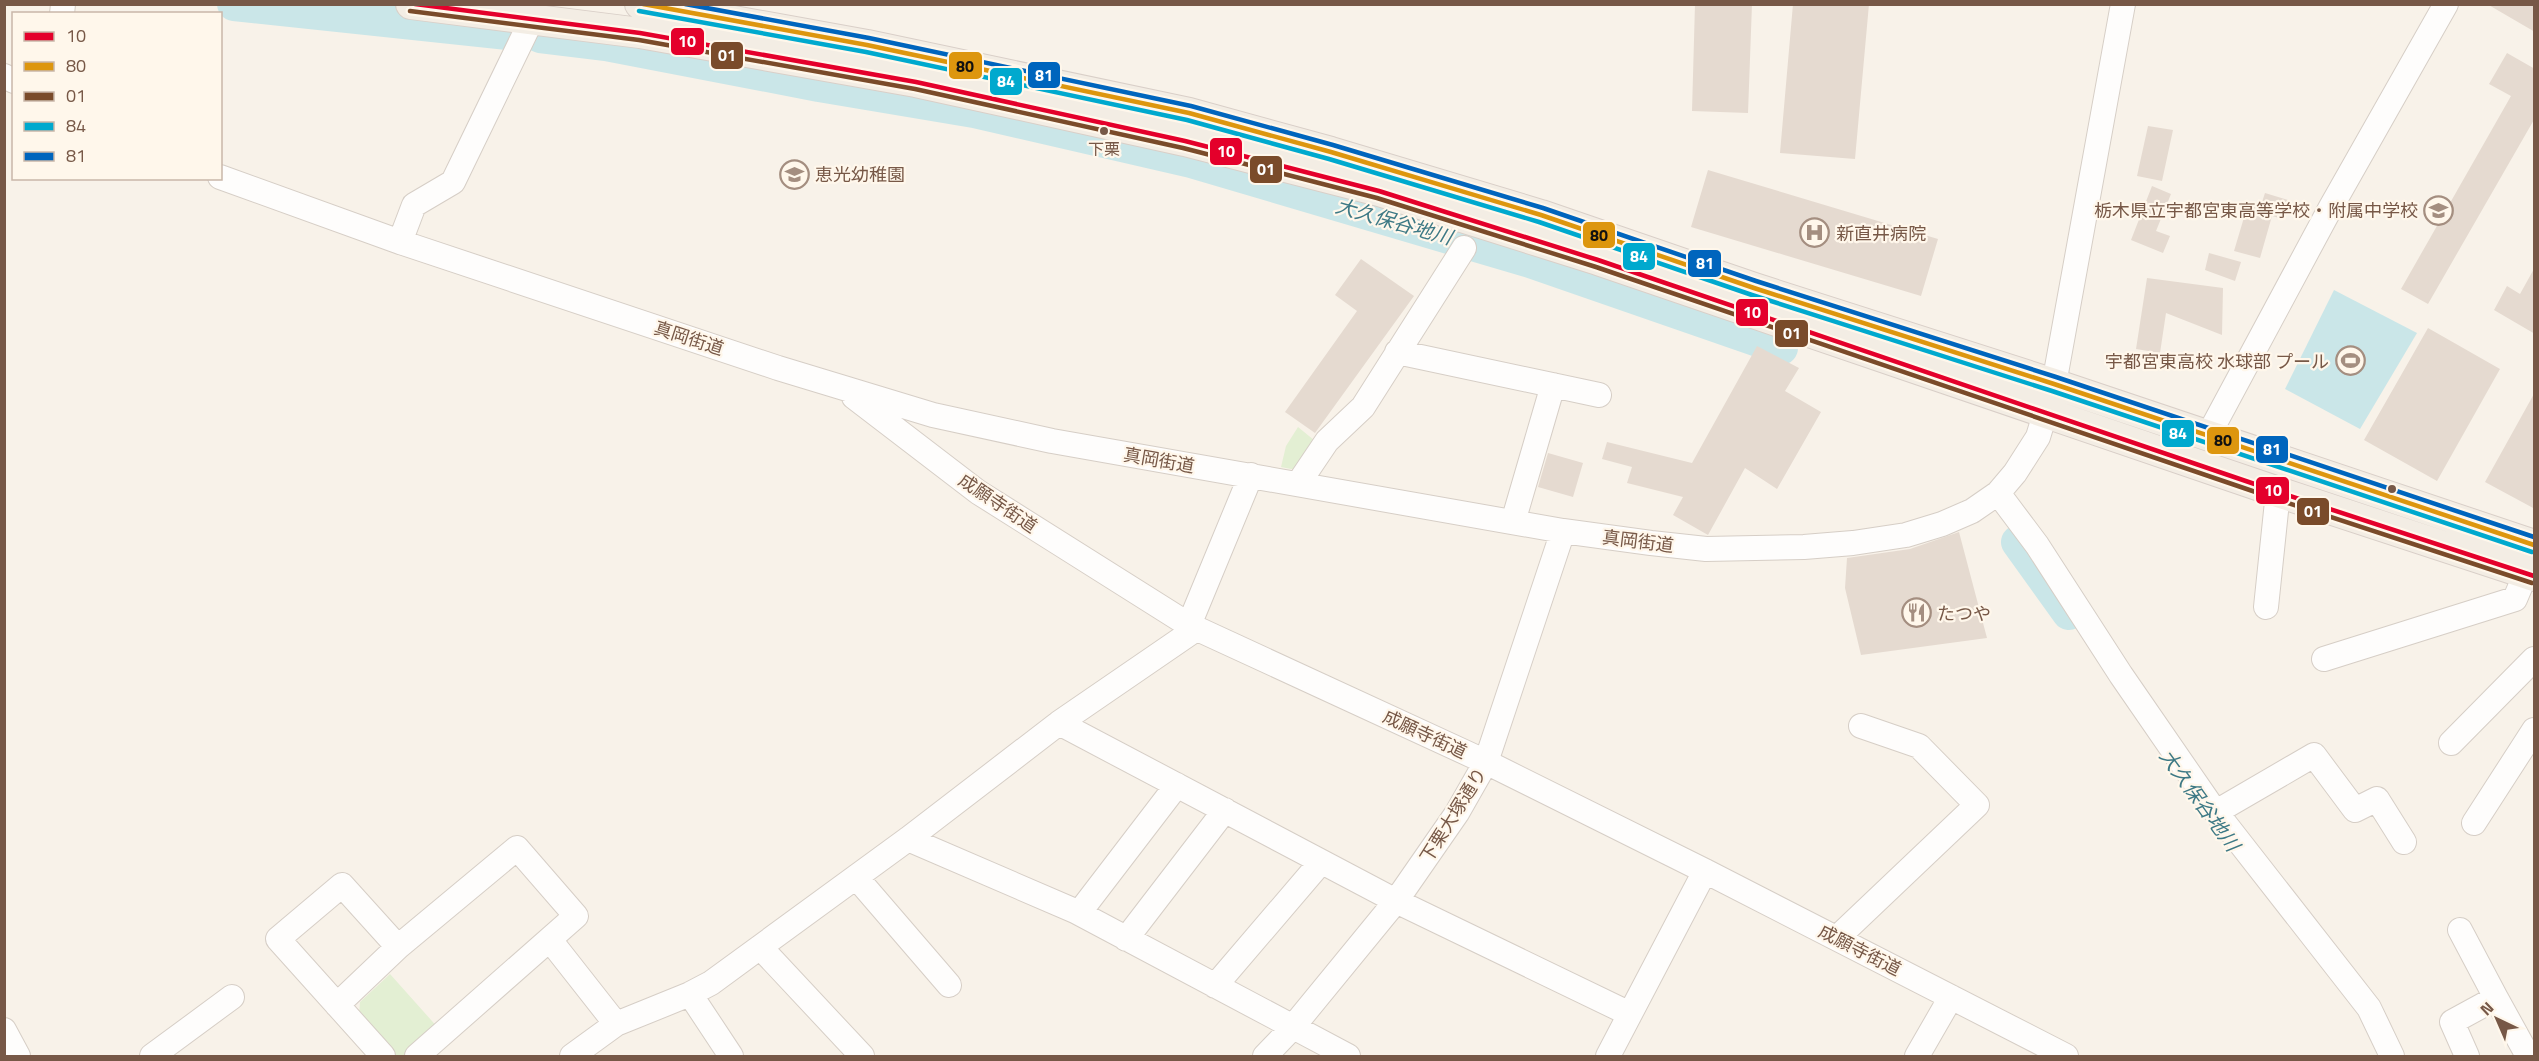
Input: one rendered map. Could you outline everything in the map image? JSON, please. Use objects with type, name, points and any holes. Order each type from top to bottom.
[{"type":"main road","points":[[411,4],[533,12],[916,82],[1185,141],[1368,188],[1598,260],[2278,492],[2532,560]]},
{"type":"main road","points":[[640,4],[867,45],[1189,113],[1541,215],[1754,288],[2208,436],[2532,560]]},
{"type":"street","name":"真岡街道","points":[[222,178],[400,242],[840,387],[933,415],[1052,441],[1563,531],[1706,549],[1756,549],[1843,544],[1905,535],[1942,524],[1972,511],[1998,494],[2027,457],[2038,437],[2054,384],[2123,4]]},
{"type":"street","points":[[2208,436],[2331,207],[2446,4]]},
{"type":"street","points":[[400,242],[414,205],[453,182],[533,12]]},
{"type":"street","points":[[1298,484],[1328,441],[1363,406],[1464,248]]},
{"type":"street","points":[[1397,352],[1599,394]]},
{"type":"street","points":[[1513,522],[1553,385]]},
{"type":"street","name":"成願寺街道","points":[[840,387],[978,492],[1192,627],[1486,762],[1705,870],[2066,1056]]},
{"type":"street","points":[[572,1056],[616,1024],[711,983],[908,839],[1059,723],[1192,627],[1251,475]]},
{"type":"street","points":[[2266,607],[2278,492]]},
{"type":"street","points":[[1998,494],[2037,545],[2121,675],[2216,812],[2369,1008],[2392,1056]]},
{"type":"street","name":"下栗大塚通り","points":[[1265,1056],[1292,1028],[1396,901],[1457,813],[1486,762],[1563,531]]},
{"type":"street","points":[[2324,659],[2515,599],[2532,560]]},
{"type":"street","points":[[2451,743],[2535,659]]},
{"type":"street","points":[[1059,723],[1396,901],[1630,1014]]},
{"type":"street","points":[[1837,938],[1977,805],[1919,746],[1861,726]]},
{"type":"street","points":[[2474,823],[2535,730]]},
{"type":"street","points":[[2216,812],[2314,755],[2355,810],[2377,800],[2404,842]]},
{"type":"street","points":[[1079,913],[1177,785]]},
{"type":"street","points":[[1126,939],[1225,810]]},
{"type":"street","points":[[908,839],[1079,913],[1348,1056]]},
{"type":"street","points":[[337,1005],[398,947],[516,848],[576,916],[417,1056]]},
{"type":"street","points":[[1215,986],[1321,862]]},
{"type":"street","points":[[1608,1056],[1705,870]]},
{"type":"street","points":[[856,877],[949,986]]},
{"type":"street","points":[[383,1056],[278,939],[342,885],[398,947]]},
{"type":"street","points":[[2460,930],[2528,1056]]},
{"type":"street","points":[[550,940],[616,1024]]},
{"type":"street","points":[[761,948],[862,1056]]},
{"type":"street","points":[[690,994],[731,1056]]},
{"type":"street","points":[[152,1056],[232,996]]},
{"type":"street","points":[[1917,1056],[1950,997]]},
{"type":"street","points":[[2467,1056],[2452,1022],[2496,998]]},
{"type":"street","points":[[4,1030],[18,1056]]},
{"type":"green space","points":[[1298,427],[1320,445],[1301,471],[1281,467],[1286,446]]},
{"type":"green space","points":[[390,974],[440,1030],[410,1056],[396,1056],[359,1016],[360,1002]]},
{"type":"water","name":"宇都宮東高校 水球部 プール","points":[[2334,290],[2417,333],[2360,429],[2285,389]]},
{"type":"building","points":[[1695,4],[1752,4],[1748,113],[1692,111]]},
{"type":"building","points":[[1793,4],[1869,4],[1855,159],[1780,153]]},
{"type":"building","points":[[2487,4],[2535,4],[2535,32]]},
{"type":"building","points":[[2507,53],[2535,69],[2535,118],[2428,304],[2401,289],[2511,96],[2489,84]]},
{"type":"building","points":[[2148,126],[2173,130],[2162,181],[2137,176]]},
{"type":"building","name":"新直井病院","points":[[1708,170],[1938,239],[1921,296],[1691,227]]},
{"type":"building","points":[[2152,186],[2171,194],[2156,231],[2170,236],[2163,253],[2131,240]]},
{"type":"building","points":[[2265,193],[2288,200],[2283,219],[2272,216],[2260,258],[2234,251],[2248,204],[2260,208]]},
{"type":"building","points":[[2209,253],[2241,262],[2235,281],[2205,270]]},
{"type":"building","points":[[1361,259],[1414,296],[1315,433],[1285,412],[1357,311],[1335,295]]},
{"type":"building","points":[[2535,267],[2535,334],[2494,310],[2507,286],[2520,294]]},
{"type":"building","points":[[2147,278],[2223,288],[2222,335],[2166,313],[2160,353],[2136,349]]},
{"type":"building","points":[[2428,328],[2500,369],[2437,481],[2364,440]]},
{"type":"building","points":[[1757,346],[1799,368],[1785,391],[1821,412],[1777,489],[1745,468],[1708,535],[1673,515],[1683,497],[1627,483],[1632,467],[1602,459],[1607,442],[1692,463]]},
{"type":"building","points":[[2535,392],[2535,509],[2485,482]]},
{"type":"building","points":[[1548,453],[1583,463],[1573,497],[1538,487]]},
{"type":"building","name":"たつや","points":[[1959,532],[1987,638],[1861,655],[1845,588],[1847,558],[1910,549]]},
{"type":"waterway","name":"大久保谷地川","points":[[234,4],[508,33]]},
{"type":"waterway","name":"大久保谷地川","points":[[540,36],[606,44],[819,85],[974,111],[1191,161],[1530,261],[1781,348]]},
{"type":"waterway","name":"大久保谷地川","points":[[2018,542],[2069,613]]},
{"type":"transit line","name":"10","points":[[415,4],[640,33],[916,82],[1185,141],[1379,191],[1598,260],[2278,492],[2534,576]]},
{"type":"transit line","name":"80","points":[[643,4],[867,45],[1189,113],[1331,152],[1541,215],[1754,288],[2054,384],[2534,545]]},
{"type":"transit line","name":"81","points":[[685,4],[869,38],[1191,106],[1333,145],[1543,208],[1756,281],[2056,377],[2534,537]]},
{"type":"transit line","name":"01","points":[[410,11],[639,40],[915,89],[1183,148],[1377,198],[1596,267],[2276,499],[2532,583]]},
{"type":"transit line","name":"84","points":[[639,11],[866,52],[1187,120],[1329,159],[1539,222],[1752,295],[2052,391],[2532,552]]},
{"type":"place","name":"下栗","points":[[1104,131]]},
{"type":"place","name":"恵光幼稚園","points":[[794,174]]},
{"type":"place","name":"栃木県立宇都宮東高等学校・附属中学校","points":[[2439,210]]},
{"type":"place","name":"新直井病院","points":[[1815,233]]},
{"type":"place","name":"宇都宮東高校 水球部 プール","points":[[2350,361]]},
{"type":"place","name":"たつや","points":[[1916,613]]}]
